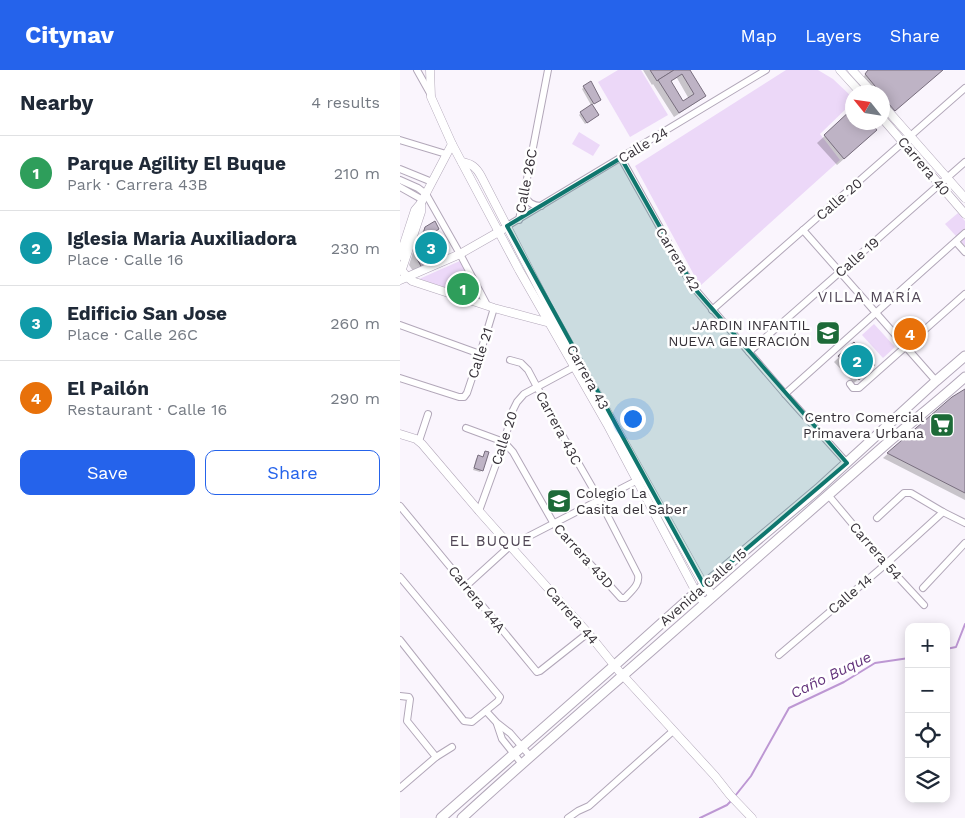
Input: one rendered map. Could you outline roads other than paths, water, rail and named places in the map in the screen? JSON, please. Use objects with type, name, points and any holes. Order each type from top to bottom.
[{"type":"main road","name":"Avenida Calle 15","points":[[441,818],[704,585],[818,489],[965,356]]},
{"type":"main road","name":"Avenida Calle 15","points":[[462,818],[780,536],[965,377]]},
{"type":"street","points":[[417,70],[431,97]]},
{"type":"street","points":[[430,70],[431,97]]},
{"type":"street","name":"Calle 26C","points":[[403,279],[460,254],[519,220],[548,70]]},
{"type":"street","name":"Calle 24","points":[[519,220],[766,70]]},
{"type":"street","points":[[840,70],[854,85]]},
{"type":"street","points":[[852,70],[866,85]]},
{"type":"street","name":"Calle 20","points":[[712,310],[965,88]]},
{"type":"street","name":"Carrera 43","points":[[431,97],[452,144],[519,270],[607,424],[698,597],[705,603]]},
{"type":"street","name":"Carrera 40","points":[[890,113],[965,198]]},
{"type":"street","name":"Carrera 40","points":[[890,127],[965,214]]},
{"type":"street","points":[[400,140],[446,154]]},
{"type":"street","points":[[400,256],[415,210],[423,199],[452,144]]},
{"type":"street","name":"Carrera 42","points":[[620,158],[695,289],[847,463]]},
{"type":"street","name":"Carrera 43","points":[[462,162],[471,164],[476,168],[548,306],[704,585],[713,596]]},
{"type":"street","name":"Calle 19","points":[[750,352],[965,162]]},
{"type":"street","points":[[400,169],[432,182]]},
{"type":"street","points":[[400,180],[418,188],[491,307]]},
{"type":"street","points":[[400,188],[423,199]]},
{"type":"street","points":[[524,195],[531,204],[542,206]]},
{"type":"street","points":[[423,199],[421,212],[401,268],[403,279],[550,324]]},
{"type":"street","points":[[803,230],[936,381]]},
{"type":"street","points":[[785,394],[965,233]]},
{"type":"street","points":[[956,242],[965,252]]},
{"type":"street","points":[[850,384],[853,388],[859,388],[965,294]]},
{"type":"street","name":"Calle 21","points":[[400,378],[464,397],[480,354],[491,307]]},
{"type":"street","points":[[400,325],[480,354]]},
{"type":"street","name":"Carrera 43C","points":[[510,360],[521,363],[528,370],[599,499],[638,576],[639,581],[625,598]]},
{"type":"street","name":"Calle 20","points":[[479,511],[517,402],[524,394],[574,367]]},
{"type":"street","points":[[419,442],[428,414]]},
{"type":"street","points":[[466,428],[504,442]]},
{"type":"street","name":"Carrera 44","points":[[401,436],[419,442],[623,675],[752,818]]},
{"type":"street","name":"Carrera 43D","points":[[504,442],[513,452],[554,524],[621,598],[625,598]]},
{"type":"street","points":[[466,586],[510,546],[636,481]]},
{"type":"street","points":[[877,518],[904,493],[911,493],[965,523]]},
{"type":"street","name":"Carrera 54","points":[[828,496],[924,605]]},
{"type":"street","name":"Carrera 44A","points":[[400,506],[537,672],[540,672],[588,633]]},
{"type":"street","name":"Calle 14","points":[[779,655],[886,564],[943,512]]},
{"type":"street","points":[[923,588],[965,543]]},
{"type":"street","points":[[400,577],[500,697],[498,701],[472,722],[464,721],[400,640]]},
{"type":"street","points":[[400,696],[409,697],[410,699],[403,721],[436,757]]},
{"type":"street","points":[[486,711],[510,733],[530,756]]},
{"type":"street","points":[[497,723],[502,738],[522,764]]},
{"type":"street","points":[[568,818],[589,806],[673,731]]},
{"type":"street","points":[[400,788],[436,757],[452,747]]},
{"type":"waterway","name":"Caño Buque","points":[[950,648],[956,647],[965,624]]},
{"type":"waterway","name":"Caño Buque","points":[[735,796],[751,776],[789,708],[844,682],[875,663],[905,659]]},
{"type":"waterway","name":"Caño Buque","points":[[700,818],[727,805],[732,800]]},
{"type":"place","name":"Edificio San Jose","points":[[431,248]]},
{"type":"place","name":"Parque Agility El Buque","points":[[463,289]]},
{"type":"place","name":"JARDIN INFANTIL NUEVA GENERACIÓN","points":[[828,333]]},
{"type":"place","name":"El Pailón","points":[[910,334]]},
{"type":"place","name":"Iglesia Maria Auxiliadora","points":[[857,361]]},
{"type":"place","name":"Centro Comercial Primavera Urbana","points":[[942,425]]},
{"type":"place","name":"Colegio La Casita del Saber","points":[[559,501]]},
{"type":"district","name":"VILLA MARÍA","points":[[870,297]]},
{"type":"district","name":"EL BUQUE","points":[[491,541]]}]
